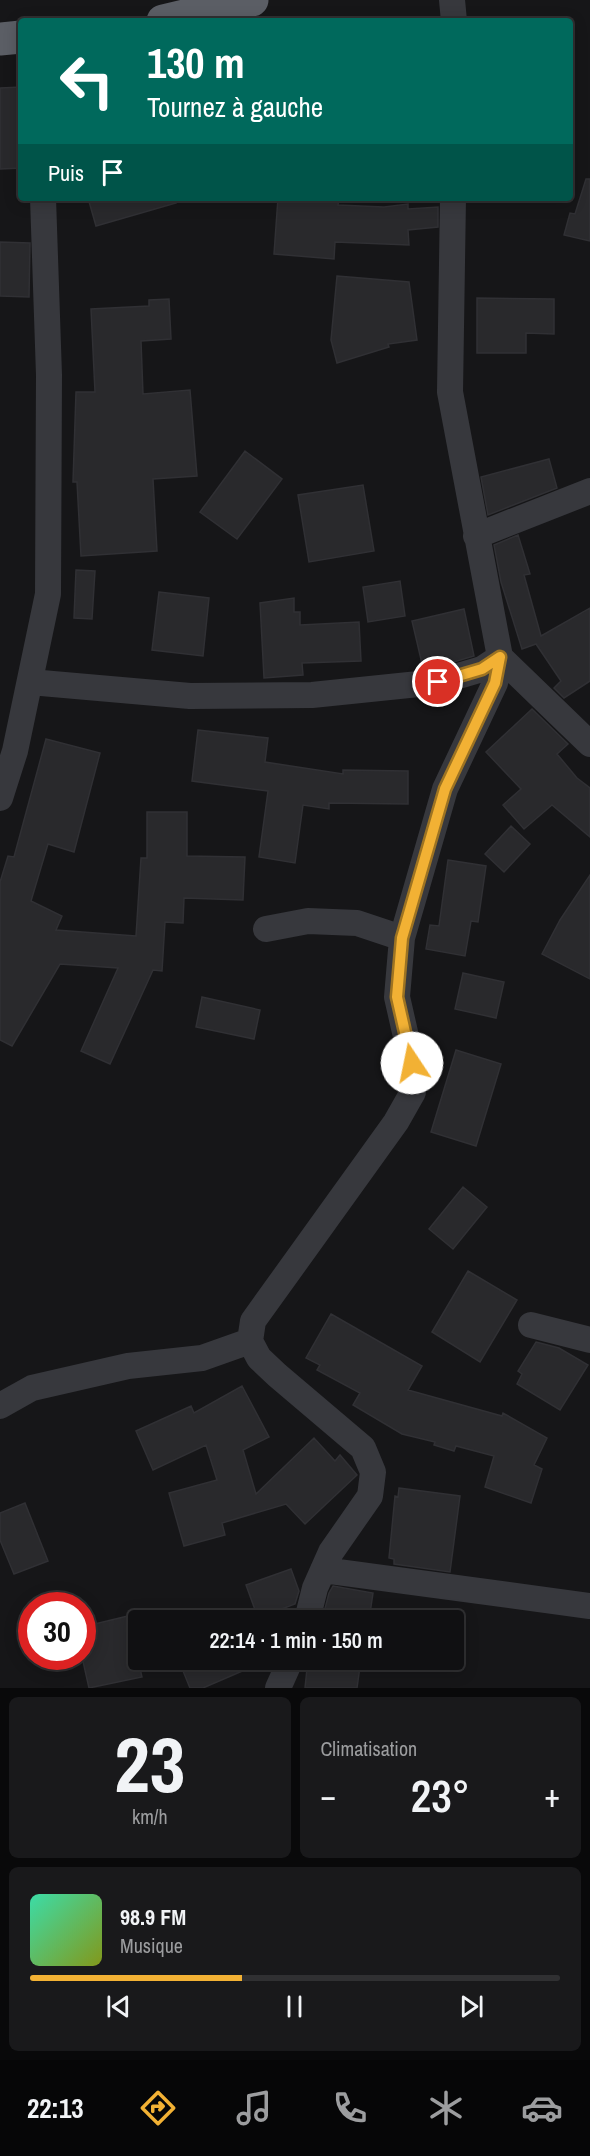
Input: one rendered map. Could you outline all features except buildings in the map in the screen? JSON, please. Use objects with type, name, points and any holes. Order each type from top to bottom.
[{"type":"highway","points":[[176,18],[252,0]]},
{"type":"highway","points":[[0,39],[18,37]]},
{"type":"street","points":[[452,0],[454,18]]},
{"type":"street","points":[[0,798],[15,751],[48,594],[49,375],[44,201]]},
{"type":"street","points":[[310,1610],[315,1588],[331,1552],[370,1496],[373,1472],[363,1448],[259,1358],[250,1341],[253,1321],[396,1122],[413,1092],[412,1063],[397,997],[402,938],[445,789],[495,683],[500,657],[450,392],[453,201]]},
{"type":"street","points":[[476,536],[590,491]]},
{"type":"street","points":[[30,682],[190,696],[312,695],[438,682],[482,669],[500,657]]},
{"type":"street","points":[[500,657],[590,744]]},
{"type":"street","points":[[266,929],[308,921],[357,923],[402,938]]},
{"type":"street","points":[[531,1325],[590,1340]]},
{"type":"street","points":[[0,1406],[32,1388],[128,1366],[201,1358],[250,1341]]},
{"type":"street","points":[[323,1570],[590,1606]]},
{"type":"street","points":[[278,1688],[286,1670]]},
{"type":"route","points":[[412,1063],[397,997],[402,938],[445,789],[485,708],[495,683],[500,657],[482,669],[438,682]]}]
